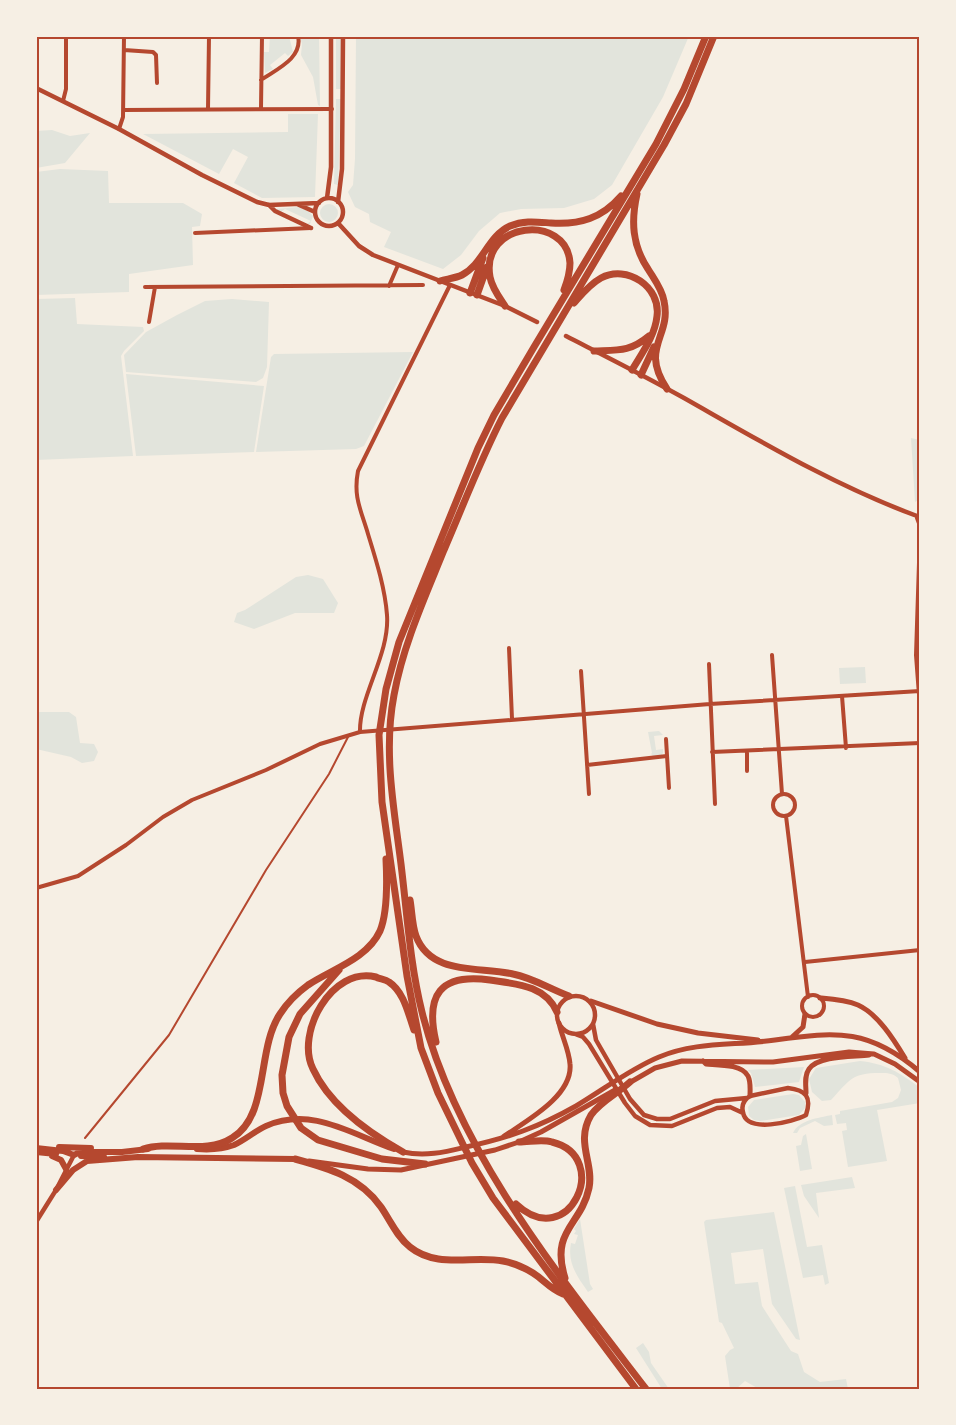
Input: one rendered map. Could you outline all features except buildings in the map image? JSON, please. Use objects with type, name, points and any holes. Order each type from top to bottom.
[{"type":"highway","points":[[646,1389],[568,1286],[483,1160],[442,1070],[422,1012],[415,974],[389,763],[390,715],[400,666],[411,635],[485,452],[502,418],[563,316],[635,187],[674,111],[706,36]]},
{"type":"highway","points":[[140,1149],[154,1146],[222,1144],[244,1129],[254,1111],[267,1045],[278,1016],[289,1002],[307,986],[366,949],[374,940],[382,921],[387,881],[379,735],[386,689],[399,642],[478,448],[494,415],[592,248],[635,187],[686,104],[714,36]]},
{"type":"highway","points":[[474,294],[489,251],[501,232],[521,222],[574,224],[591,219],[635,187]]},
{"type":"highway","points":[[635,187],[633,233],[637,249],[654,278],[664,302],[665,315],[656,344],[640,375]]},
{"type":"highway","points":[[440,281],[464,274],[504,237],[523,230],[535,230],[555,237],[562,245],[570,262],[565,288],[556,311]]},
{"type":"highway","points":[[489,251],[492,285],[505,306]]},
{"type":"highway","points":[[563,316],[584,292],[602,277],[630,276],[643,283],[654,296],[658,315],[654,333],[632,370]]},
{"type":"highway","points":[[594,351],[627,350],[639,345],[654,333]]},
{"type":"highway","points":[[656,344],[656,368],[667,389]]},
{"type":"highway","points":[[384,818],[407,976],[422,1048]]},
{"type":"highway","points":[[396,828],[401,840],[416,934],[426,952],[444,964],[513,974],[569,996]]},
{"type":"highway","points":[[345,963],[306,1007],[289,1037],[282,1075],[283,1094],[287,1106],[301,1128],[318,1140],[382,1159],[425,1164]]},
{"type":"highway","points":[[403,1152],[363,1128],[325,1090],[312,1068],[308,1047],[311,1023],[322,1004],[334,990],[350,978],[366,975],[388,981],[403,998],[438,1093],[472,1163],[493,1198],[636,1389]]},
{"type":"highway","points":[[442,1070],[431,1014],[433,1003],[443,988],[450,983],[478,978],[527,986],[551,1000],[557,1012]]},
{"type":"highway","points":[[568,1286],[562,1267],[561,1249],[563,1237],[580,1210],[590,1183],[584,1149],[586,1126],[599,1106],[616,1095],[628,1082]]},
{"type":"highway","points":[[501,1188],[525,1213],[542,1218],[567,1211],[581,1191],[582,1175],[573,1155],[568,1150],[550,1141],[519,1142]]},
{"type":"highway","points":[[295,1159],[326,1168],[358,1183],[373,1196],[411,1248],[428,1257],[444,1260],[502,1261],[532,1272],[553,1290],[563,1294]]},
{"type":"main road","points":[[818,997],[851,1002],[865,1009],[877,1021],[906,1060]]},
{"type":"main road","points":[[591,1001],[657,1024],[698,1033],[772,1041]]},
{"type":"main road","points":[[792,1038],[803,1027],[805,1014]]},
{"type":"main road","points":[[499,1140],[542,1110],[564,1087],[570,1072],[570,1063],[559,1023]]},
{"type":"main road","points":[[37,1150],[74,1155],[295,1159],[401,1170],[495,1150],[519,1142],[542,1132],[605,1092],[628,1082],[657,1058],[684,1048],[820,1035],[848,1035],[871,1040],[886,1047],[920,1072]]},
{"type":"main road","points":[[37,1150],[208,1150],[233,1145],[264,1127],[285,1120],[307,1119],[333,1124],[403,1152],[416,1154],[445,1152],[517,1135],[668,1063],[773,1062],[849,1052],[874,1054],[895,1064],[920,1082]]},
{"type":"main road","points":[[806,1093],[807,1074],[814,1064],[831,1059],[874,1054]]},
{"type":"main road","points":[[703,1061],[706,1064],[741,1069],[747,1073],[750,1081],[748,1097]]},
{"type":"main road","points":[[74,1155],[80,1152],[122,1152],[140,1149]]},
{"type":"main road","points":[[37,1150],[59,1159],[66,1169]]},
{"type":"main road","points":[[56,1190],[83,1162],[138,1157]]},
{"type":"street","points":[[63,100],[66,89],[66,36]]},
{"type":"street","points":[[119,129],[123,110],[124,36]]},
{"type":"street","points":[[208,109],[209,36]]},
{"type":"street","points":[[261,108],[262,36]]},
{"type":"street","points":[[261,80],[295,55],[299,49],[298,36]]},
{"type":"street","points":[[327,198],[331,167],[331,36]]},
{"type":"street","points":[[195,232],[295,231],[338,223],[343,212],[338,202],[342,169],[343,36]]},
{"type":"street","points":[[124,50],[153,52],[156,55],[157,83]]},
{"type":"street","points":[[36,88],[85,111],[202,176],[248,198],[269,205],[319,203],[327,198]]},
{"type":"street","points":[[123,110],[332,109]]},
{"type":"street","points":[[327,198],[338,202]]},
{"type":"street","points":[[292,203],[315,212]]},
{"type":"street","points":[[319,203],[315,212],[318,221],[325,226],[330,226]]},
{"type":"street","points":[[269,205],[275,211],[311,228]]},
{"type":"street","points":[[311,228],[318,221]]},
{"type":"street","points":[[338,223],[363,249],[398,265],[505,306],[537,322]]},
{"type":"street","points":[[389,286],[398,265]]},
{"type":"street","points":[[145,287],[423,285]]},
{"type":"street","points":[[360,732],[360,721],[378,666],[387,627],[387,616],[377,564],[358,507],[357,471],[450,285]]},
{"type":"street","points":[[149,322],[155,287]]},
{"type":"street","points":[[566,336],[837,483],[918,514],[917,520],[920,526]]},
{"type":"street","points":[[920,532],[916,655],[920,708]]},
{"type":"street","points":[[509,648],[512,719]]},
{"type":"street","points":[[772,656],[782,794]]},
{"type":"street","points":[[708,664],[715,804]]},
{"type":"street","points":[[581,671],[589,794]]},
{"type":"street","points":[[36,888],[78,876],[126,845],[163,817],[192,800],[266,770],[320,744],[360,732],[408,726],[584,713],[919,691]]},
{"type":"street","points":[[842,696],[846,748]]},
{"type":"street","points":[[666,739],[669,788]]},
{"type":"street","points":[[712,753],[920,743]]},
{"type":"street","points":[[747,751],[747,771]]},
{"type":"street","points":[[587,765],[667,756]]},
{"type":"street","points":[[782,794],[792,796],[795,803],[795,810],[786,816],[779,814],[773,805],[777,796],[782,794]]},
{"type":"street","points":[[786,816],[807,979],[808,997],[802,1007],[805,1014],[813,1017],[821,1014],[824,1005],[807,979]]},
{"type":"street","points":[[805,962],[920,949]]},
{"type":"street","points":[[575,1034],[585,1032],[593,1024],[596,1015],[591,1001],[581,996],[569,996],[557,1012],[559,1023],[566,1031],[583,1037],[625,1103],[635,1116],[650,1125],[672,1125],[717,1108],[730,1107],[742,1113],[748,1122],[754,1124],[796,1120],[806,1115],[809,1102],[806,1093],[801,1089],[788,1088],[748,1097],[715,1101],[670,1119],[657,1119],[644,1115],[630,1100],[596,1040],[593,1024]]},
{"type":"street","points":[[808,997],[818,997]]},
{"type":"street","points":[[742,1113],[744,1102],[748,1097]]},
{"type":"street","points":[[36,1222],[74,1155]]},
{"type":"lane","points":[[85,1138],[169,1035],[266,870],[330,774],[349,735]]},
{"type":"shaded area","points":[[270,36],[289,36],[293,52],[288,56],[285,53],[270,65],[273,69],[265,73],[264,52],[269,52]]},
{"type":"shaded area","points":[[300,36],[319,36],[320,106],[313,77],[301,55]]},
{"type":"shaded area","points":[[336,36],[341,36],[341,89],[336,89]]},
{"type":"shaded area","points":[[356,36],[689,36],[663,97],[612,185],[594,199],[564,208],[521,209],[500,213],[479,231],[461,255],[443,269],[384,247],[391,232],[370,222],[369,214],[355,207],[348,192],[353,185],[355,159]]},
{"type":"shaded area","points":[[336,99],[341,99],[338,185],[334,184]]},
{"type":"shaded area","points":[[288,114],[318,114],[315,197],[262,198],[234,183],[248,157],[233,149],[219,174],[143,134],[288,132]]},
{"type":"shaded area","points":[[52,130],[70,136],[90,133],[65,163],[36,168],[36,131]]},
{"type":"shaded area","points":[[60,169],[108,171],[109,203],[183,203],[202,214],[200,226],[192,227],[193,265],[129,274],[129,292],[36,295],[36,172]]},
{"type":"shaded area","points":[[325,204],[333,204],[338,209],[336,220],[325,222],[320,217],[320,209]]},
{"type":"shaded area","points":[[299,207],[313,216],[310,224],[307,224],[311,221],[285,209],[281,212],[276,209]]},
{"type":"shaded area","points":[[75,298],[77,324],[143,327],[144,331],[121,356],[133,456],[36,460],[36,299]]},
{"type":"shaded area","points":[[232,299],[269,302],[267,367],[263,378],[256,382],[126,372],[124,355],[146,332],[205,301]]},
{"type":"shaded area","points":[[413,352],[364,446],[356,449],[256,452],[271,357],[274,354]]},
{"type":"shaded area","points":[[126,374],[264,386],[254,452],[136,456]]},
{"type":"shaded area","points":[[911,438],[920,440],[920,499],[915,502]]},
{"type":"shaded area","points":[[308,575],[323,579],[338,603],[334,613],[295,613],[254,629],[234,622],[237,613],[296,577]]},
{"type":"shaded area","points":[[865,667],[866,683],[840,684],[839,668]]},
{"type":"shaded area","points":[[36,712],[69,712],[76,717],[80,743],[94,744],[98,752],[94,761],[82,763],[71,757],[36,749]]},
{"type":"shaded area","points":[[659,731],[663,735],[654,736],[656,750],[663,749],[663,753],[661,756],[653,756],[648,732]]},
{"type":"shaded area","points":[[860,1061],[885,1067],[912,1082],[920,1088],[920,1103],[877,1110],[887,1161],[848,1167],[842,1131],[847,1130],[846,1123],[837,1124],[835,1115],[840,1114],[840,1111],[892,1102],[898,1098],[901,1090],[898,1078],[888,1073],[863,1074],[847,1083],[831,1100],[822,1101],[812,1092],[809,1079],[816,1068]]},
{"type":"shaded area","points":[[804,1067],[799,1082],[755,1087],[751,1073],[747,1070]]},
{"type":"shaded area","points":[[799,1095],[805,1102],[805,1108],[799,1115],[760,1121],[749,1116],[748,1107],[754,1100]]},
{"type":"shaded area","points":[[832,1115],[833,1125],[824,1126],[815,1121],[800,1128],[797,1133],[793,1133],[804,1122]]},
{"type":"shaded area","points":[[806,1134],[812,1169],[800,1171],[796,1146],[801,1145],[803,1136]]},
{"type":"shaded area","points":[[852,1177],[855,1188],[816,1193],[819,1218],[804,1196],[801,1185]]},
{"type":"shaded area","points":[[795,1186],[807,1247],[822,1245],[829,1283],[825,1285],[823,1275],[803,1278],[784,1188]]},
{"type":"shaded area","points":[[774,1212],[800,1340],[796,1339],[772,1304],[763,1249],[731,1253],[735,1284],[758,1282],[762,1306],[791,1351],[798,1354],[804,1372],[820,1382],[846,1379],[848,1389],[759,1389],[745,1381],[736,1389],[730,1389],[725,1356],[734,1348],[722,1323],[719,1322],[704,1222]]},
{"type":"shaded area","points":[[580,1219],[590,1284],[593,1289],[588,1292],[577,1275],[570,1257],[571,1243],[575,1244],[578,1235],[574,1234],[576,1231],[574,1229]]},
{"type":"shaded area","points":[[643,1343],[649,1352],[651,1363],[669,1389],[662,1389],[636,1348]]}]
